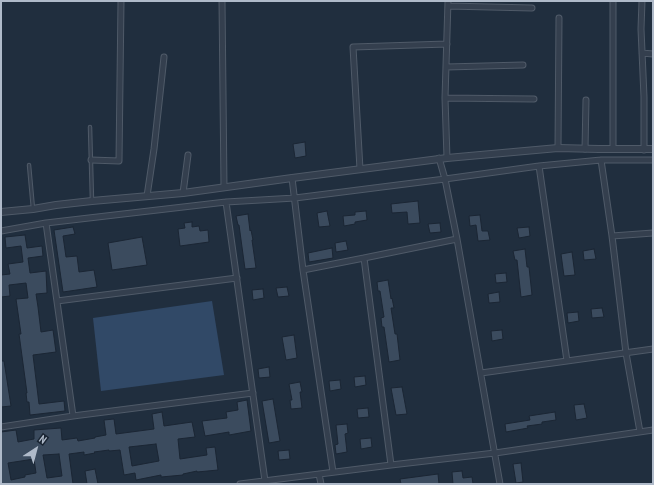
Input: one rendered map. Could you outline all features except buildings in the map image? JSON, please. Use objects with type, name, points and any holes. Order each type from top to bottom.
[{"type":"street","points":[[91,160],[119,161],[121,1]]},
{"type":"street","points":[[222,1],[224,187]]},
{"type":"street","points":[[613,1],[613,149]]},
{"type":"street","points":[[642,1],[641,29],[644,97],[644,150]]},
{"type":"street","points":[[447,158],[445,98],[448,4],[532,8]]},
{"type":"street","points":[[558,148],[559,18]]},
{"type":"street","points":[[360,169],[353,47],[447,44]]},
{"type":"street","points":[[642,53],[653,54]]},
{"type":"street","points":[[147,196],[154,149],[164,56]]},
{"type":"street","points":[[446,67],[523,65]]},
{"type":"street","points":[[445,98],[534,99]]},
{"type":"street","points":[[585,149],[586,100]]},
{"type":"street","points":[[1,212],[92,201],[183,193],[439,158],[558,148],[653,149]]},
{"type":"street","points":[[183,193],[188,155]]},
{"type":"street","points":[[439,158],[457,239],[500,484]]},
{"type":"street","points":[[601,160],[626,352],[640,432]]},
{"type":"street","points":[[1,231],[46,223],[226,202],[295,198],[539,166],[601,160],[653,160]]},
{"type":"street","points":[[539,166],[567,361]]},
{"type":"street","points":[[292,178],[303,270],[333,472]]},
{"type":"street","points":[[226,202],[265,481]]},
{"type":"street","points":[[46,223],[73,416]]},
{"type":"street","points":[[612,236],[653,233]]},
{"type":"street","points":[[303,270],[457,239]]},
{"type":"street","points":[[364,258],[391,465]]},
{"type":"street","points":[[57,301],[237,278]]},
{"type":"street","points":[[481,373],[653,349]]},
{"type":"street","points":[[1,426],[253,393]]},
{"type":"street","points":[[240,484],[495,453],[653,430]]},
{"type":"street","points":[[320,474],[321,484]]},
{"type":"lane","points":[[90,127],[92,201]]},
{"type":"lane","points":[[29,165],[33,209]]},
{"type":"water","points":[[212,301],[224,375],[101,391],[93,318]]}]
